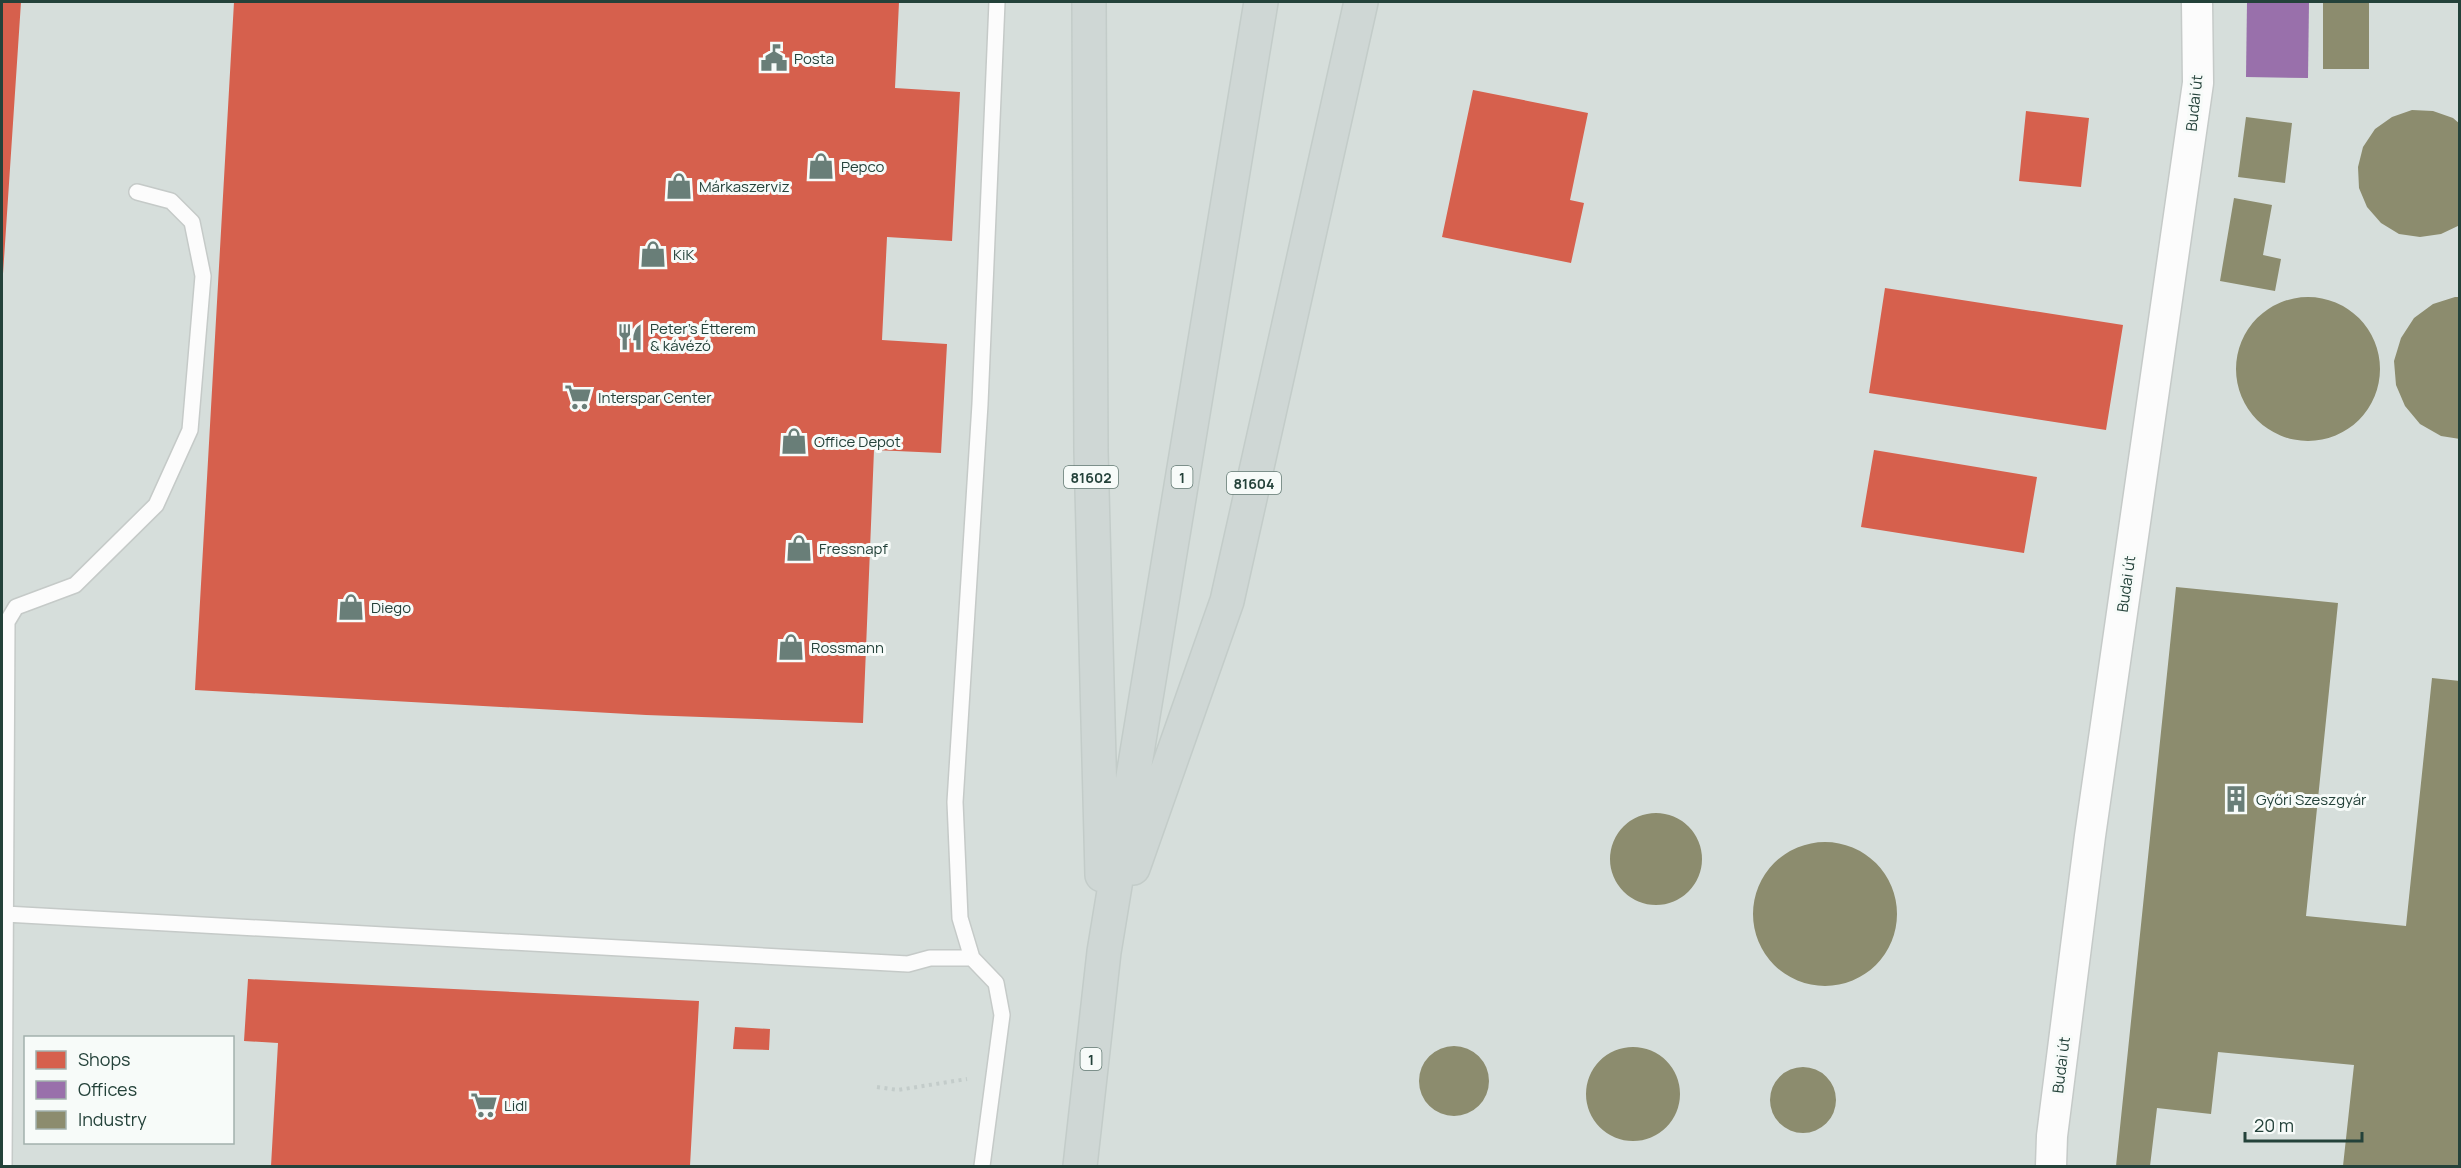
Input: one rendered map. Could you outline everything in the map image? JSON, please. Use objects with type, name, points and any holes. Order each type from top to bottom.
[{"type":"main road","name":"81602","points":[[1089,2],[1091,451],[1104,952]]},
{"type":"main road","name":"1","points":[[1080,1167],[1104,952],[1261,2]]},
{"type":"main road","name":"81604","points":[[1104,952],[1227,601],[1361,2]]},
{"type":"street","name":"Budai út","points":[[2051,1167],[2052,1136],[2090,836],[2198,83],[2197,2]]},
{"type":"lane","points":[[982,1167],[1002,1015],[996,983],[972,958],[960,918],[955,802],[980,405],[997,2]]},
{"type":"lane","points":[[4,1167],[4,831],[7,622],[16,607],[75,585],[156,505],[190,430],[203,276],[192,222],[171,201],[137,192]]},
{"type":"lane","points":[[5,914],[908,964],[930,958],[972,958]]},
{"type":"path","points":[[877,1087],[898,1090],[994,1074]]},
{"type":"shaded area","points":[[2,2],[2459,2],[2459,1166],[2,1166]]},
{"type":"building: Shops","points":[[2,2],[21,2],[3,274],[2,274]]},
{"type":"building: Shops","name":"Interspar Center","points":[[234,2],[899,2],[895,88],[960,92],[952,241],[887,237],[882,340],[947,344],[941,453],[874,450],[863,723],[646,715],[195,690]]},
{"type":"building: Shops","points":[[1473,90],[1588,113],[1570,200],[1584,203],[1571,263],[1442,237]]},
{"type":"building: Shops","points":[[2026,111],[2089,118],[2081,187],[2019,181]]},
{"type":"building: Shops","points":[[1885,288],[2123,325],[2106,430],[1869,393]]},
{"type":"building: Shops","points":[[1874,450],[2037,477],[2024,553],[1861,527]]},
{"type":"building: Shops","name":"Lidl","points":[[248,979],[699,1001],[690,1166],[271,1166],[278,1043],[244,1041]]},
{"type":"building: Shops","points":[[735,1027],[770,1029],[769,1050],[733,1049]]},
{"type":"building: Offices","points":[[2247,2],[2309,2],[2308,78],[2246,77]]},
{"type":"building: Industry","points":[[2323,2],[2369,2],[2369,69],[2323,69]]},
{"type":"building: Industry","points":[[2412,110],[2433,111],[2453,118],[2460,124],[2460,225],[2441,234],[2420,237],[2399,234],[2381,223],[2367,207],[2359,188],[2358,167],[2363,147],[2375,129],[2392,117]]},
{"type":"building: Industry","points":[[2246,117],[2292,123],[2285,183],[2238,177]]},
{"type":"building: Industry","points":[[2234,198],[2272,205],[2263,255],[2281,259],[2275,291],[2220,281]]},
{"type":"building: Industry","points":[[2308,297],[2336,302],[2359,318],[2375,341],[2380,369],[2375,397],[2359,420],[2336,436],[2308,441],[2280,436],[2257,420],[2241,397],[2236,369],[2241,341],[2257,318],[2280,302]]},
{"type":"building: Industry","points":[[2460,297],[2460,439],[2441,436],[2420,424],[2405,406],[2396,385],[2394,361],[2401,338],[2414,318],[2433,304]]},
{"type":"building: Industry","name":"Győri Szeszgyár","points":[[2176,587],[2338,603],[2306,916],[2406,926],[2432,678],[2460,681],[2460,1166],[2343,1166],[2354,1065],[2218,1052],[2211,1114],[2157,1108],[2150,1166],[2116,1166]]},
{"type":"building: Industry","points":[[1656,813],[1674,816],[1689,826],[1699,841],[1702,859],[1699,877],[1689,892],[1674,902],[1656,905],[1638,902],[1623,892],[1613,877],[1610,859],[1613,841],[1623,826],[1638,816]]},
{"type":"building: Industry","points":[[1825,842],[1852,848],[1865,854],[1876,863],[1885,874],[1891,887],[1897,914],[1891,941],[1885,954],[1876,965],[1865,974],[1852,980],[1825,986],[1798,980],[1785,974],[1774,965],[1765,954],[1759,941],[1753,914],[1759,887],[1765,874],[1774,863],[1785,854],[1798,848]]},
{"type":"building: Industry","points":[[1461,1046],[1474,1052],[1483,1061],[1487,1067],[1489,1081],[1487,1095],[1479,1106],[1468,1114],[1447,1116],[1429,1106],[1421,1095],[1419,1074],[1429,1056],[1440,1048]]},
{"type":"building: Industry","points":[[1633,1047],[1651,1051],[1666,1061],[1676,1076],[1680,1094],[1676,1112],[1666,1127],[1651,1137],[1633,1141],[1615,1137],[1600,1127],[1590,1112],[1586,1094],[1590,1076],[1600,1061],[1615,1051]]},
{"type":"building: Industry","points":[[1803,1067],[1816,1070],[1826,1077],[1833,1087],[1836,1100],[1833,1113],[1826,1123],[1816,1130],[1803,1133],[1790,1130],[1780,1123],[1773,1113],[1770,1100],[1773,1087],[1780,1077],[1790,1070]]},
{"type":"place","name":"Posta","points":[[774,58]]},
{"type":"place","name":"Pepco","points":[[821,166]]},
{"type":"place","name":"Márkaszerviz","points":[[679,186]]},
{"type":"place","name":"KiK","points":[[653,254]]},
{"type":"place","name":"Peter's Étterem & kávézó","points":[[630,337]]},
{"type":"place","name":"Interspar Center","points":[[578,397]]},
{"type":"place","name":"Office Depot","points":[[794,441]]},
{"type":"place","name":"Fressnapf","points":[[799,548]]},
{"type":"place","name":"Diego","points":[[351,607]]},
{"type":"place","name":"Rossmann","points":[[791,647]]},
{"type":"place","name":"Győri Szeszgyár","points":[[2236,799]]},
{"type":"place","name":"Lidl","points":[[484,1105]]}]
